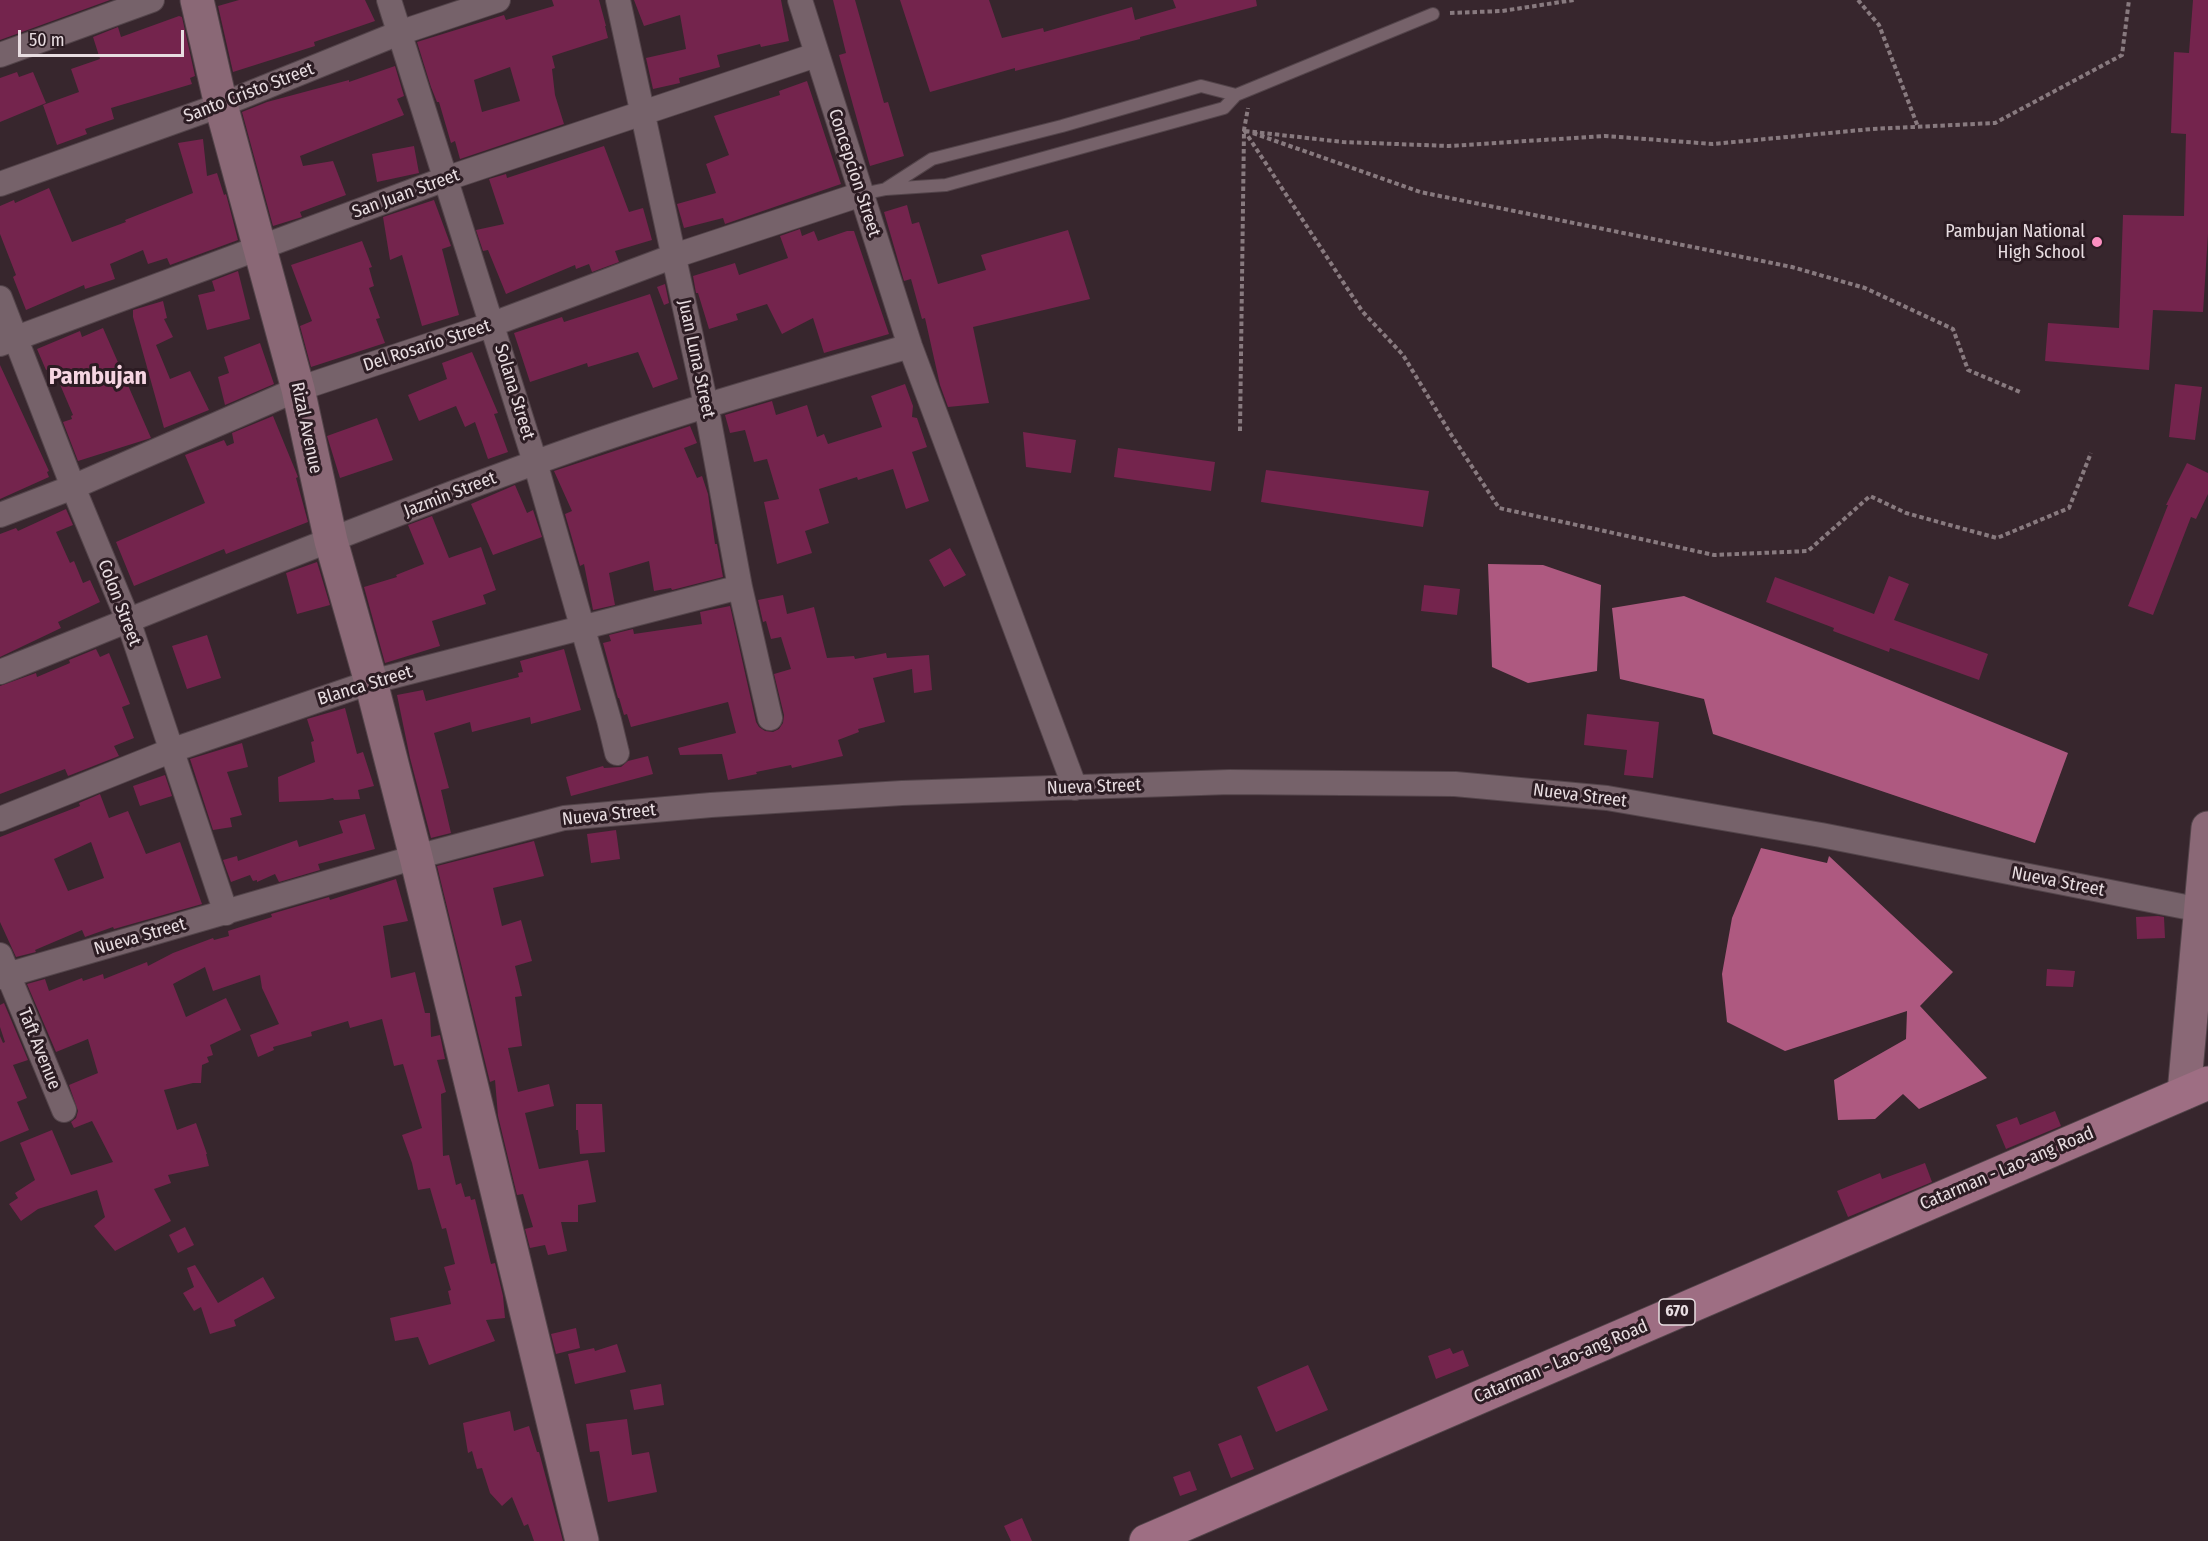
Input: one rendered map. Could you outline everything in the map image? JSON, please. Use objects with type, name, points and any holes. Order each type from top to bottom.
[{"type":"main road","name":"Catarman - Lao-ang Road","points":[[1146,1541],[2196,1088]]},
{"type":"street","points":[[0,55],[152,0]]},
{"type":"street","name":"Rizal Avenue","points":[[197,0],[221,105],[298,389],[331,541],[371,682],[416,857],[582,1541]]},
{"type":"street","name":"Solana Street","points":[[388,0],[493,324],[535,462],[617,753]]},
{"type":"street","name":"Santo Cristo Street","points":[[0,184],[221,105],[399,33],[498,0]]},
{"type":"street","name":"Juan Luna Street","points":[[618,0],[706,405],[740,587],[770,718]]},
{"type":"street","name":"Concepcion Street","points":[[800,0],[910,346],[1075,788]]},
{"type":"street","name":"San Juan Street","points":[[8,341],[445,179],[816,56]]},
{"type":"street","name":"Del Rosario Street","points":[[0,515],[73,487],[298,389],[493,324],[674,256],[862,194]]},
{"type":"street","name":"Colon Street","points":[[0,298],[8,341],[73,487],[128,620],[225,913]]},
{"type":"street","name":"Jazmin Street","points":[[0,672],[535,462],[706,405],[910,346]]},
{"type":"street","name":"Blanca Street","points":[[0,819],[170,751],[371,682],[740,587]]},
{"type":"street","name":"Nueva Street","points":[[3,968],[225,913],[416,857],[564,818],[711,805],[902,793],[1230,782],[1455,783],[1608,798],[1821,835],[2201,910]]},
{"type":"street","points":[[2196,1088],[2201,910],[2208,828]]},
{"type":"street","name":"Taft Avenue","points":[[3,968],[64,1110]]},
{"type":"lane","points":[[862,194],[886,189],[946,185],[1224,108],[1236,95],[1433,14]]},
{"type":"lane","points":[[886,189],[932,159],[1062,126],[1201,86],[1236,95]]},
{"type":"path","points":[[1433,14],[1502,11],[1574,0]]},
{"type":"path","points":[[1858,0],[1879,25],[1918,127]]},
{"type":"path","points":[[1244,130],[1343,142],[1449,146],[1605,136],[1713,144],[1995,123],[2122,56],[2129,0]]},
{"type":"path","points":[[1240,431],[1244,130],[1250,89]]},
{"type":"path","points":[[1244,130],[1420,192],[1792,267],[1865,288],[1953,328],[1968,370],[2020,392]]},
{"type":"path","points":[[1244,130],[1362,311],[1403,355],[1452,436],[1499,507],[1714,555],[1808,551],[1870,496],[1906,513],[1997,538],[2069,507],[2091,453]]},
{"type":"shaded area","points":[[1488,564],[1543,565],[1601,585],[1597,671],[1528,683],[1492,667]]},
{"type":"shaded area","points":[[1684,596],[2068,753],[2035,843],[1713,734],[1704,699],[1620,679],[1612,608]]},
{"type":"shaded area","points":[[1761,848],[1827,863],[1829,856],[1953,972],[1920,1006],[1987,1078],[1919,1109],[1903,1094],[1875,1119],[1838,1120],[1834,1080],[1906,1039],[1907,1011],[1785,1051],[1727,1022],[1722,974],[1732,918]]},
{"type":"building","points":[[0,0],[110,0],[0,40]]},
{"type":"building","points":[[239,0],[365,0],[375,21],[314,42],[315,46],[233,72],[218,6]]},
{"type":"building","points":[[552,0],[599,0],[608,38],[552,56],[555,68],[552,69],[555,95],[564,124],[460,159],[455,141],[451,143],[417,42],[504,15],[506,20],[554,6]],"holes":[[[510,67],[520,101],[482,112],[474,80]]]},
{"type":"building","points":[[634,0],[781,0],[789,41],[761,47],[760,44],[717,55],[720,67],[679,78],[680,83],[653,89],[646,58],[686,49],[680,15],[644,26]]},
{"type":"building","points":[[833,0],[855,0],[884,103],[888,102],[904,156],[870,166],[839,55],[846,53]]},
{"type":"building","points":[[900,0],[989,0],[1002,38],[1043,28],[1044,32],[1132,7],[1135,20],[1176,8],[1173,0],[1256,0],[1257,6],[1140,37],[1140,39],[1015,71],[1015,68],[930,92]]},
{"type":"building","points":[[2193,0],[2208,0],[2208,234],[2203,312],[2153,310],[2149,370],[2045,361],[2048,323],[2119,328],[2123,215],[2184,216],[2186,134],[2171,133],[2174,52],[2189,53]]},
{"type":"building","points":[[179,16],[182,17],[195,76],[190,78],[192,84],[111,108],[114,119],[85,129],[87,134],[57,145],[43,105],[79,92],[71,69],[100,59],[93,37],[118,27],[121,37]]},
{"type":"building","points":[[395,66],[404,96],[397,99],[404,115],[300,156],[303,166],[333,161],[346,195],[300,212],[302,217],[273,226],[242,112],[267,102],[349,80],[349,82]]},
{"type":"building","points":[[17,72],[19,77],[33,72],[46,103],[0,122],[0,78]]},
{"type":"building","points":[[807,81],[841,184],[725,224],[723,218],[684,228],[677,204],[716,193],[706,164],[729,155],[714,116],[780,95],[779,91]]},
{"type":"building","points":[[203,139],[207,176],[217,173],[224,195],[226,194],[238,240],[170,265],[167,258],[148,264],[143,250],[110,264],[115,279],[85,289],[84,285],[26,310],[13,277],[16,275],[0,234],[0,206],[14,200],[15,203],[49,188],[72,242],[193,193],[178,143]]},
{"type":"building","points":[[414,146],[419,173],[377,182],[372,154]]},
{"type":"building","points":[[604,146],[629,212],[643,208],[652,240],[615,251],[619,262],[592,272],[589,264],[576,269],[575,265],[506,294],[488,250],[483,251],[476,230],[504,224],[489,179],[506,174],[507,178]]},
{"type":"building","points":[[434,200],[451,246],[442,249],[459,315],[422,326],[402,255],[390,260],[383,217]]},
{"type":"building","points":[[907,205],[912,224],[919,222],[938,284],[986,270],[981,255],[1068,230],[1090,299],[973,327],[989,403],[948,407],[940,385],[925,318],[922,319],[911,279],[904,281],[884,212]]},
{"type":"building","points":[[800,229],[802,236],[814,231],[818,241],[847,231],[854,231],[889,334],[824,353],[813,318],[782,334],[767,304],[736,314],[738,320],[709,329],[698,293],[696,293],[693,276],[735,263],[739,275],[788,258],[780,236]]},
{"type":"building","points":[[362,241],[372,267],[369,268],[374,286],[369,288],[380,318],[376,319],[385,343],[311,367],[300,326],[312,321],[291,265]]},
{"type":"building","points":[[238,271],[250,319],[207,330],[198,295],[215,291],[212,281]]},
{"type":"building","points":[[665,284],[669,303],[664,305],[657,287]]},
{"type":"building","points":[[650,294],[678,379],[653,388],[638,352],[588,367],[587,363],[530,382],[514,333],[562,317],[564,322]]},
{"type":"building","points":[[163,301],[167,318],[164,319],[173,337],[156,345],[170,379],[190,371],[209,410],[164,428],[133,317],[133,310]]},
{"type":"building","points":[[103,328],[151,438],[78,461],[63,422],[72,419],[73,415],[53,368],[46,370],[37,349],[80,331],[82,337]]},
{"type":"building","points":[[260,343],[274,384],[225,405],[218,377],[229,373],[224,357]]},
{"type":"building","points":[[472,352],[498,413],[494,414],[508,452],[488,459],[475,422],[465,427],[456,406],[419,421],[408,395],[447,379],[442,363]]},
{"type":"building","points":[[0,365],[49,471],[47,472],[49,477],[0,499]]},
{"type":"building","points":[[905,384],[913,406],[912,417],[917,418],[927,447],[912,452],[929,501],[906,509],[893,469],[819,489],[829,523],[805,531],[812,553],[777,564],[764,502],[779,499],[767,459],[754,462],[745,430],[730,433],[725,415],[772,401],[776,415],[807,405],[817,437],[824,434],[828,444],[882,427],[871,396]]},
{"type":"building","points":[[2175,384],[2202,387],[2195,440],[2169,437]]},
{"type":"building","points":[[273,416],[298,477],[296,478],[308,522],[226,554],[224,549],[134,586],[116,542],[205,503],[185,455],[224,440],[227,446],[234,443],[232,433]]},
{"type":"building","points":[[377,418],[393,460],[340,478],[327,436]]},
{"type":"building","points":[[690,426],[697,443],[684,448],[697,478],[702,476],[708,494],[715,544],[717,544],[723,577],[672,590],[671,588],[654,591],[649,561],[609,573],[615,605],[593,610],[584,564],[580,566],[565,514],[572,511],[554,471]]},
{"type":"building","points":[[1023,432],[1076,440],[1071,473],[1026,467]]},
{"type":"building","points":[[1118,448],[1215,462],[1211,491],[1114,477]]},
{"type":"building","points":[[2187,463],[2208,473],[2208,494],[2196,519],[2191,517],[2153,615],[2128,606],[2168,505],[2166,505]]},
{"type":"building","points":[[1266,470],[1429,491],[1423,527],[1261,502]]},
{"type":"building","points":[[515,485],[527,513],[533,510],[542,537],[493,555],[471,504]]},
{"type":"building","points":[[66,509],[73,525],[56,532],[70,563],[74,561],[83,583],[90,580],[100,602],[58,622],[61,628],[0,657],[0,534],[16,528],[18,531]]},
{"type":"building","points":[[432,516],[449,558],[481,547],[496,590],[483,595],[486,604],[432,621],[440,646],[385,663],[364,587],[397,577],[396,575],[424,564],[408,525]]},
{"type":"building","points":[[950,548],[966,575],[944,587],[929,560]]},
{"type":"building","points":[[317,562],[330,605],[297,614],[286,573]]},
{"type":"building","points":[[1889,576],[1909,584],[1894,620],[1988,654],[1979,680],[1890,648],[1889,652],[1766,602],[1775,577],[1874,614]]},
{"type":"building","points":[[1424,585],[1460,589],[1457,615],[1421,611]]},
{"type":"building","points":[[783,595],[787,614],[814,607],[827,658],[854,656],[855,659],[886,653],[887,658],[929,655],[932,690],[914,693],[912,669],[873,678],[885,722],[858,729],[859,732],[838,740],[843,756],[792,768],[791,765],[756,772],[757,774],[728,780],[722,754],[680,755],[678,748],[736,733],[728,702],[631,727],[618,698],[603,643],[611,641],[609,635],[633,629],[634,634],[702,624],[700,612],[730,606],[756,722],[765,731],[773,732],[779,729],[784,715],[774,674],[791,669],[781,637],[771,639],[766,621],[763,622],[758,600]]},
{"type":"building","points":[[207,635],[221,678],[187,689],[172,646]]},
{"type":"building","points":[[96,649],[100,657],[109,653],[130,704],[122,707],[134,738],[114,746],[119,756],[68,776],[65,769],[0,794],[0,686],[36,673],[37,677]]},
{"type":"building","points":[[564,649],[581,710],[531,724],[530,717],[472,732],[470,722],[434,733],[449,788],[441,790],[451,833],[431,838],[410,758],[397,695],[423,690],[426,701],[519,677],[518,673],[523,672],[520,661]]},
{"type":"building","points":[[345,708],[357,754],[363,752],[374,786],[358,790],[360,799],[334,800],[333,798],[279,802],[278,777],[315,762],[311,742],[314,741],[307,719]]},
{"type":"building","points":[[1587,714],[1659,722],[1653,778],[1624,775],[1627,750],[1584,745]]},
{"type":"building","points":[[242,743],[248,767],[227,772],[242,815],[230,818],[232,827],[213,830],[190,759]]},
{"type":"building","points":[[648,756],[653,774],[571,796],[566,777],[603,766],[604,768],[621,767],[628,761]]},
{"type":"building","points":[[165,775],[172,796],[140,806],[133,786]]},
{"type":"building","points":[[100,794],[109,818],[128,811],[146,854],[180,842],[202,904],[114,929],[113,927],[85,937],[82,930],[35,950],[36,952],[16,957],[0,922],[0,837],[80,806],[79,803]],"holes":[[[91,842],[104,878],[68,891],[54,859]]]},
{"type":"building","points":[[365,814],[375,849],[318,864],[320,870],[279,882],[275,874],[257,882],[257,880],[253,881],[250,875],[231,882],[223,860],[237,856],[238,861],[297,840],[299,847],[343,833],[339,821]]},
{"type":"building","points":[[616,830],[620,859],[591,863],[587,834]]},
{"type":"building","points":[[534,841],[544,876],[493,888],[502,926],[521,920],[532,961],[515,966],[522,996],[515,997],[522,1046],[508,1048],[518,1092],[549,1084],[554,1106],[525,1113],[539,1169],[588,1160],[596,1202],[578,1205],[578,1222],[561,1222],[567,1251],[548,1255],[545,1245],[530,1248],[525,1229],[533,1227],[523,1194],[517,1195],[498,1116],[495,1080],[490,1082],[437,866]]},
{"type":"building","points":[[396,879],[408,921],[383,926],[391,978],[415,972],[425,1013],[430,1013],[431,1037],[440,1035],[445,1059],[437,1060],[446,1092],[441,1094],[443,1156],[449,1155],[456,1185],[461,1183],[465,1197],[470,1196],[471,1200],[475,1199],[491,1264],[495,1263],[503,1296],[505,1318],[486,1320],[495,1341],[429,1365],[418,1337],[395,1341],[390,1318],[451,1304],[448,1291],[451,1290],[444,1267],[455,1264],[446,1228],[442,1229],[430,1188],[418,1190],[402,1135],[422,1128],[403,1064],[394,1066],[382,1019],[350,1028],[348,1021],[311,1032],[312,1036],[273,1047],[274,1050],[258,1057],[250,1035],[279,1024],[262,988],[260,975],[213,991],[205,967],[173,984],[186,1017],[226,998],[241,1030],[210,1045],[213,1055],[207,1057],[209,1062],[202,1065],[201,1083],[164,1090],[177,1130],[196,1123],[209,1166],[168,1175],[171,1183],[154,1189],[171,1221],[115,1251],[94,1226],[105,1217],[97,1190],[38,1209],[21,1221],[9,1204],[18,1198],[15,1193],[35,1180],[20,1143],[52,1130],[71,1175],[113,1162],[92,1121],[74,1128],[71,1122],[76,1118],[78,1111],[69,1085],[98,1073],[88,1039],[56,1052],[27,984],[45,979],[49,991],[82,978],[83,981],[103,974],[104,979],[147,962],[148,966],[173,953],[213,938],[214,940],[229,936],[228,931],[272,917],[271,914],[329,897],[330,900]]},
{"type":"building","points":[[2136,917],[2164,917],[2165,938],[2137,939]]},
{"type":"building","points":[[2047,969],[2075,971],[2073,987],[2046,986]]},
{"type":"building","points":[[4,1003],[28,1060],[13,1065],[27,1098],[17,1102],[29,1130],[0,1142],[0,1036],[3,1043],[5,1042],[0,1027],[0,1005]]},
{"type":"building","points":[[576,1104],[602,1104],[605,1152],[580,1154],[578,1130],[576,1130]]},
{"type":"building","points":[[2055,1111],[2061,1126],[2006,1149],[1996,1125],[2017,1117],[2020,1125]]},
{"type":"building","points":[[1925,1163],[1932,1182],[1848,1217],[1837,1191],[1880,1173],[1882,1179]]},
{"type":"building","points":[[185,1227],[194,1245],[178,1253],[169,1235]]},
{"type":"building","points":[[195,1265],[218,1303],[263,1277],[275,1298],[234,1320],[236,1326],[210,1334],[201,1307],[194,1311],[183,1293],[194,1287],[187,1268]]},
{"type":"building","points":[[576,1328],[580,1348],[556,1354],[551,1334]]},
{"type":"building","points":[[617,1344],[626,1372],[575,1384],[568,1354],[594,1348],[595,1351]]},
{"type":"building","points":[[1450,1348],[1453,1354],[1463,1350],[1469,1366],[1436,1379],[1428,1356]]},
{"type":"building","points":[[1308,1365],[1328,1410],[1276,1432],[1257,1387]]},
{"type":"building","points":[[661,1384],[664,1405],[634,1410],[630,1390]]},
{"type":"building","points":[[510,1411],[514,1431],[529,1426],[537,1452],[539,1452],[563,1541],[534,1541],[528,1524],[524,1526],[512,1497],[502,1506],[490,1493],[482,1468],[477,1469],[472,1451],[468,1453],[463,1423]]},
{"type":"building","points":[[627,1419],[632,1455],[649,1452],[657,1492],[608,1502],[599,1451],[590,1452],[586,1424]]},
{"type":"building","points":[[1241,1435],[1254,1469],[1231,1478],[1218,1444]]},
{"type":"building","points":[[1190,1471],[1197,1490],[1180,1496],[1173,1477]]},
{"type":"building","points":[[1022,1518],[1032,1541],[1011,1541],[1004,1526]]},
{"type":"place","name":"Pambujan National High School","points":[[2097,242]]},
{"type":"district","name":"Pambujan","points":[[98,377]]}]
